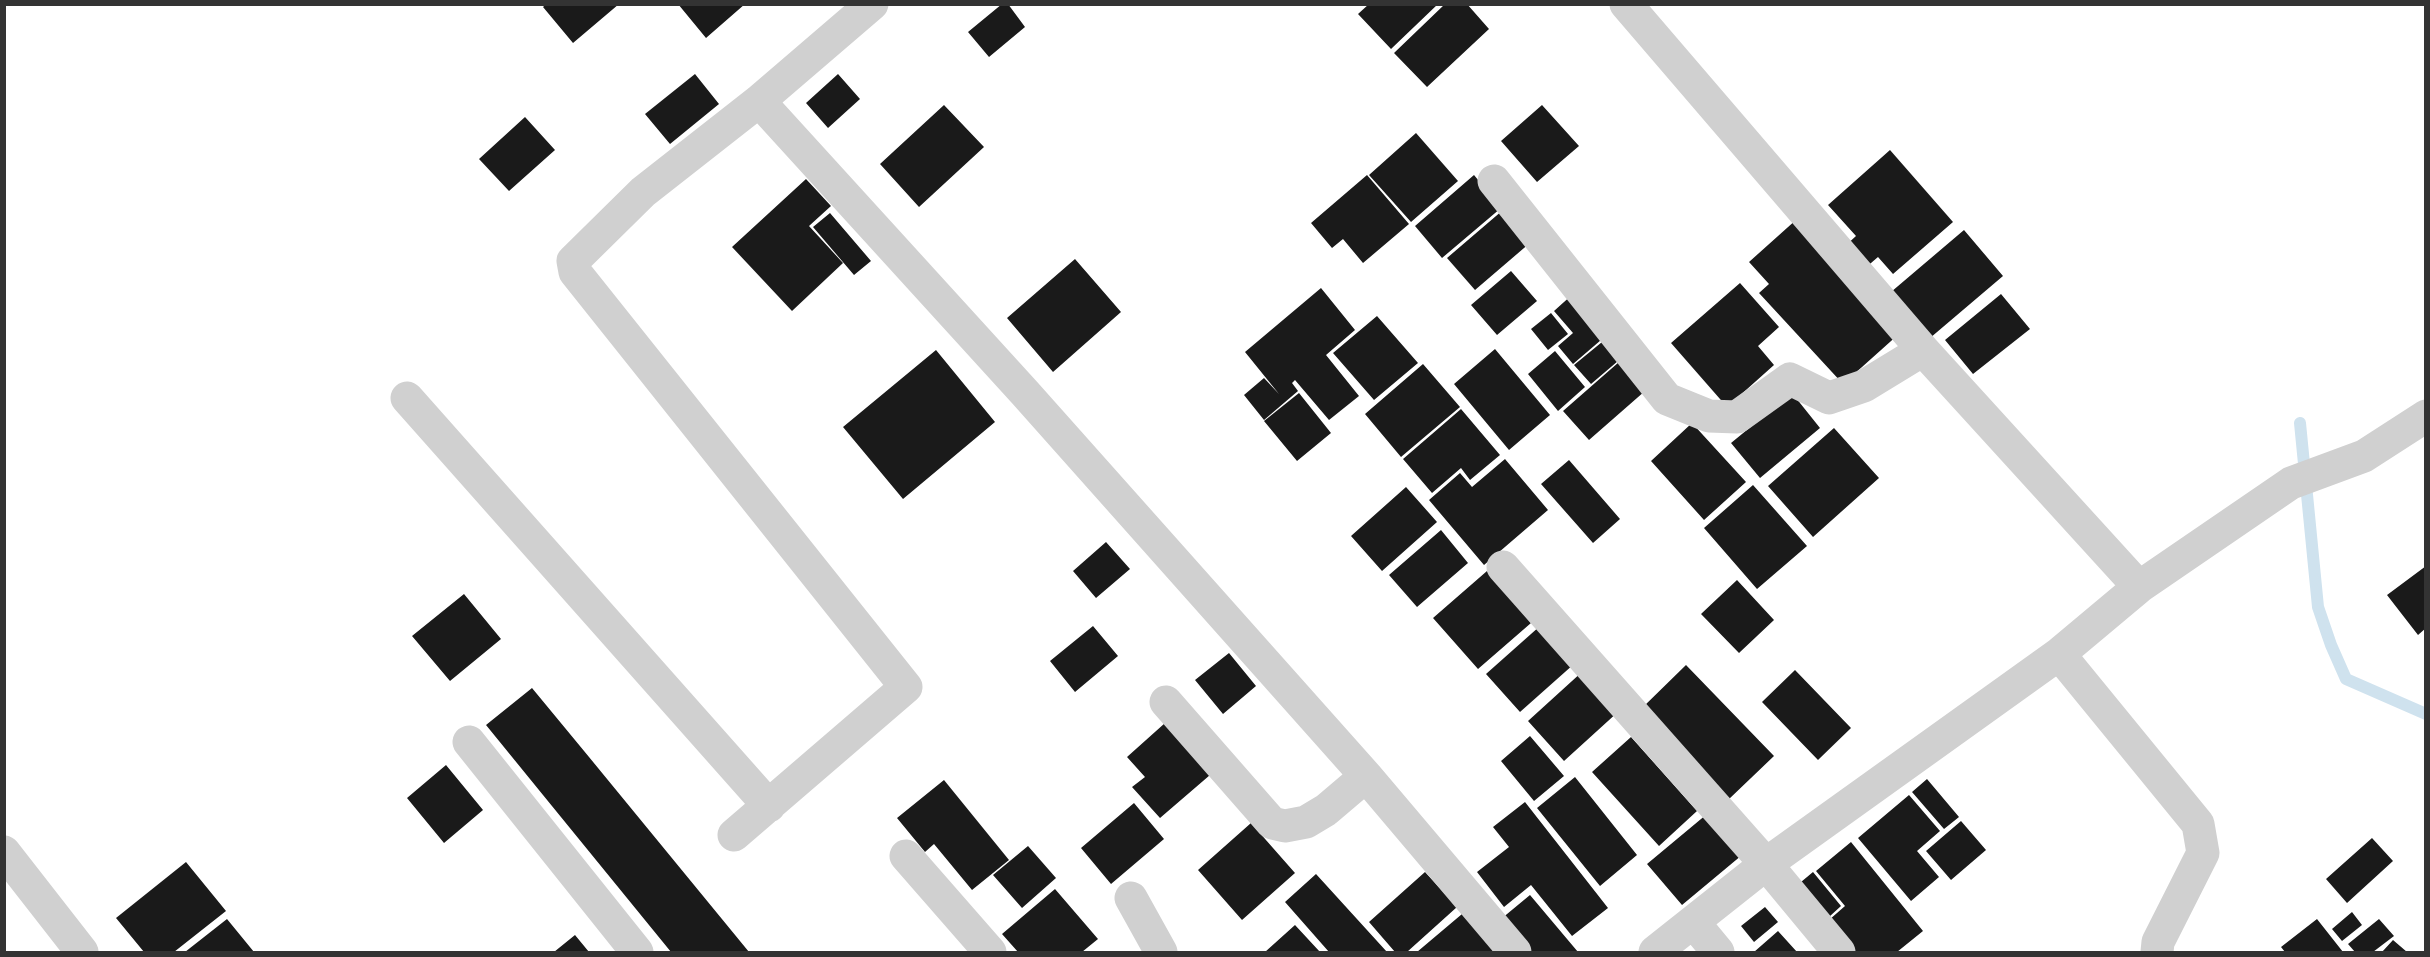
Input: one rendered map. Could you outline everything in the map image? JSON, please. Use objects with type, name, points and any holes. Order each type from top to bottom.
[{"type":"street","points":[[1626,4],[1923,350],[2139,587]]},
{"type":"street","points":[[734,835],[906,687],[575,272],[573,261],[643,192],[759,101],[869,6]]},
{"type":"street","points":[[759,101],[1033,402],[1366,776],[1515,952]]},
{"type":"street","points":[[1494,181],[1667,399],[1709,416],[1737,417],[1790,379],[1829,398],[1864,386],[1923,350]]},
{"type":"street","points":[[407,398],[769,806]]},
{"type":"street","points":[[1655,952],[1766,864],[2059,654],[2139,587],[2291,483],[2364,456],[2426,416]]},
{"type":"street","points":[[1503,567],[1766,864],[1839,952]]},
{"type":"street","points":[[2059,654],[2198,824],[2203,853],[2158,942],[2157,952]]},
{"type":"street","points":[[1166,702],[1272,823],[1285,826],[1306,822],[1326,810],[1366,776]]},
{"type":"street","points":[[469,742],[637,952]]},
{"type":"street","points":[[4,852],[82,952]]},
{"type":"street","points":[[906,856],[990,952]]},
{"type":"street","points":[[1131,898],[1161,952]]},
{"type":"street","points":[[1694,923],[1718,952]]},
{"type":"building","points":[[546,4],[619,4],[573,43],[543,7]]},
{"type":"building","points":[[678,4],[745,4],[706,38]]},
{"type":"building","points":[[1002,4],[1008,4],[1025,27],[989,57],[968,32]]},
{"type":"building","points":[[1369,4],[1438,4],[1391,49],[1358,14]]},
{"type":"building","points":[[1445,4],[1467,4],[1489,29],[1427,87],[1394,53]]},
{"type":"building","points":[[695,74],[719,104],[670,144],[645,114]]},
{"type":"building","points":[[838,74],[860,99],[828,128],[806,103]]},
{"type":"building","points":[[944,105],[984,147],[919,207],[880,164]]},
{"type":"building","points":[[1542,105],[1579,146],[1537,182],[1501,141]]},
{"type":"building","points":[[525,117],[555,150],[509,191],[479,159]]},
{"type":"building","points":[[1416,133],[1458,181],[1411,222],[1369,175]]},
{"type":"building","points":[[1890,150],[1953,222],[1893,274],[1878,257],[1864,269],[1844,247],[1856,236],[1828,205]]},
{"type":"building","points":[[1367,175],[1409,224],[1363,263],[1343,239],[1332,248],[1311,223]]},
{"type":"building","points":[[1474,175],[1501,208],[1442,258],[1415,226]]},
{"type":"building","points":[[806,179],[831,206],[809,226],[843,263],[792,311],[732,247]]},
{"type":"building","points":[[1503,210],[1531,242],[1475,290],[1447,258]]},
{"type":"building","points":[[830,213],[871,261],[854,275],[813,227]]},
{"type":"building","points":[[1797,219],[1900,333],[1843,384],[1759,293],[1769,284],[1749,262]]},
{"type":"building","points":[[1964,230],[2003,276],[1930,338],[1891,292]]},
{"type":"building","points":[[1075,259],[1121,312],[1053,372],[1007,318]]},
{"type":"building","points":[[1511,271],[1537,301],[1497,335],[1471,305]]},
{"type":"building","points":[[1740,283],[1779,327],[1758,346],[1774,365],[1727,407],[1671,343]]},
{"type":"building","points":[[1321,288],[1355,330],[1326,355],[1359,396],[1329,420],[1295,380],[1292,383],[1298,391],[1264,420],[1244,395],[1264,378],[1279,394],[1245,352]]},
{"type":"building","points":[[1574,293],[1608,334],[1573,364],[1558,346],[1573,333],[1554,311]]},
{"type":"building","points":[[2001,294],[2030,329],[1973,374],[1945,340]]},
{"type":"building","points":[[1551,313],[1568,334],[1548,350],[1531,329]]},
{"type":"building","points":[[1377,316],[1418,363],[1374,400],[1333,353]]},
{"type":"building","points":[[1602,342],[1618,361],[1591,384],[1574,365]]},
{"type":"building","points":[[1495,349],[1550,415],[1509,450],[1454,384]]},
{"type":"building","points":[[936,350],[995,422],[903,499],[843,427]]},
{"type":"building","points":[[1555,351],[1585,387],[1558,411],[1528,374]]},
{"type":"building","points":[[1619,362],[1645,391],[1589,440],[1563,411]]},
{"type":"building","points":[[1423,364],[1460,407],[1401,457],[1365,414]]},
{"type":"building","points":[[1299,393],[1331,433],[1297,461],[1264,421]]},
{"type":"building","points":[[1792,393],[1820,428],[1760,478],[1731,443]]},
{"type":"building","points":[[1461,409],[1500,455],[1470,480],[1461,468],[1432,493],[1403,459]]},
{"type":"building","points":[[1692,423],[1746,482],[1704,520],[1651,461]]},
{"type":"building","points":[[1834,428],[1879,478],[1813,537],[1768,486]]},
{"type":"building","points":[[1505,459],[1548,510],[1484,565],[1429,500],[1460,473],[1472,487]]},
{"type":"building","points":[[1569,460],[1620,519],[1593,543],[1541,484]]},
{"type":"building","points":[[1753,485],[1807,546],[1757,589],[1704,528]]},
{"type":"building","points":[[1406,487],[1437,522],[1382,571],[1351,536]]},
{"type":"building","points":[[1441,530],[1468,563],[1417,607],[1389,575]]},
{"type":"building","points":[[1106,542],[1130,569],[1096,598],[1073,571]]},
{"type":"building","points":[[2426,566],[2426,628],[2418,635],[2387,595]]},
{"type":"building","points":[[1487,571],[1531,623],[1478,669],[1433,618]]},
{"type":"building","points":[[1737,580],[1774,620],[1739,653],[1701,614]]},
{"type":"building","points":[[464,594],[501,639],[450,681],[412,636]]},
{"type":"building","points":[[1093,626],[1118,656],[1075,692],[1050,661]]},
{"type":"building","points":[[1540,626],[1574,664],[1520,712],[1486,674]]},
{"type":"building","points":[[1229,653],[1256,686],[1223,714],[1195,680]]},
{"type":"building","points":[[1686,665],[1774,756],[1728,800],[1640,710]]},
{"type":"building","points":[[1795,670],[1851,728],[1818,760],[1762,702]]},
{"type":"building","points":[[1583,671],[1619,711],[1564,761],[1528,721]]},
{"type":"building","points":[[532,688],[749,952],[671,952],[486,725]]},
{"type":"building","points":[[1165,723],[1210,775],[1160,818],[1132,787],[1145,777],[1127,757]]},
{"type":"building","points":[[1530,736],[1564,776],[1534,801],[1501,761]]},
{"type":"building","points":[[1631,737],[1697,811],[1659,846],[1592,772]]},
{"type":"building","points":[[446,765],[483,810],[444,843],[407,798]]},
{"type":"building","points":[[1575,777],[1637,855],[1600,886],[1537,808]]},
{"type":"building","points":[[1927,779],[1959,817],[1944,829],[1912,792]]},
{"type":"building","points":[[944,780],[1009,860],[972,890],[934,844],[925,852],[897,818]]},
{"type":"building","points":[[1909,795],[1940,831],[1917,851],[1939,877],[1911,901],[1858,838]]},
{"type":"building","points":[[1525,802],[1608,908],[1572,936],[1531,885],[1504,907],[1477,872],[1509,847],[1493,827]]},
{"type":"building","points":[[1134,803],[1164,839],[1111,884],[1081,848]]},
{"type":"building","points":[[1707,814],[1742,855],[1682,905],[1647,864]]},
{"type":"building","points":[[1961,821],[1986,850],[1951,880],[1926,851]]},
{"type":"building","points":[[1251,823],[1295,873],[1242,920],[1198,870]]},
{"type":"building","points":[[2372,838],[2393,861],[2347,903],[2326,879]]},
{"type":"building","points":[[1851,842],[1923,931],[1897,952],[1856,952],[1829,920],[1845,906],[1816,871]]},
{"type":"building","points":[[1028,846],[1056,878],[1022,908],[993,875]]},
{"type":"building","points":[[186,862],[226,911],[174,952],[144,952],[116,918]]},
{"type":"building","points":[[1425,872],[1457,907],[1407,952],[1395,952],[1369,922]]},
{"type":"building","points":[[1813,872],[1841,906],[1829,917],[1801,882]]},
{"type":"building","points":[[1316,874],[1387,952],[1329,952],[1285,902]]},
{"type":"building","points":[[1055,889],[1098,939],[1082,952],[1018,952],[1002,934]]},
{"type":"building","points":[[1530,895],[1578,952],[1529,952],[1501,919]]},
{"type":"building","points":[[1765,907],[1778,922],[1754,942],[1741,926]]},
{"type":"building","points":[[2352,912],[2362,925],[2342,941],[2332,929]]},
{"type":"building","points":[[1462,914],[1494,950],[1490,952],[1417,952]]},
{"type":"building","points":[[227,919],[254,952],[185,952]]},
{"type":"building","points":[[2317,919],[2343,952],[2285,952],[2281,947]]},
{"type":"building","points":[[2379,919],[2394,936],[2373,952],[2355,952],[2348,944]]},
{"type":"building","points":[[1295,925],[1320,952],[1265,952]]},
{"type":"building","points":[[1778,931],[1797,952],[1754,952]]},
{"type":"building","points":[[575,935],[589,952],[554,952]]},
{"type":"building","points":[[2393,940],[2407,952],[2382,952]]},
{"type":"waterway","points":[[2300,423],[2318,607],[2331,645],[2346,679],[2426,714]]}]
